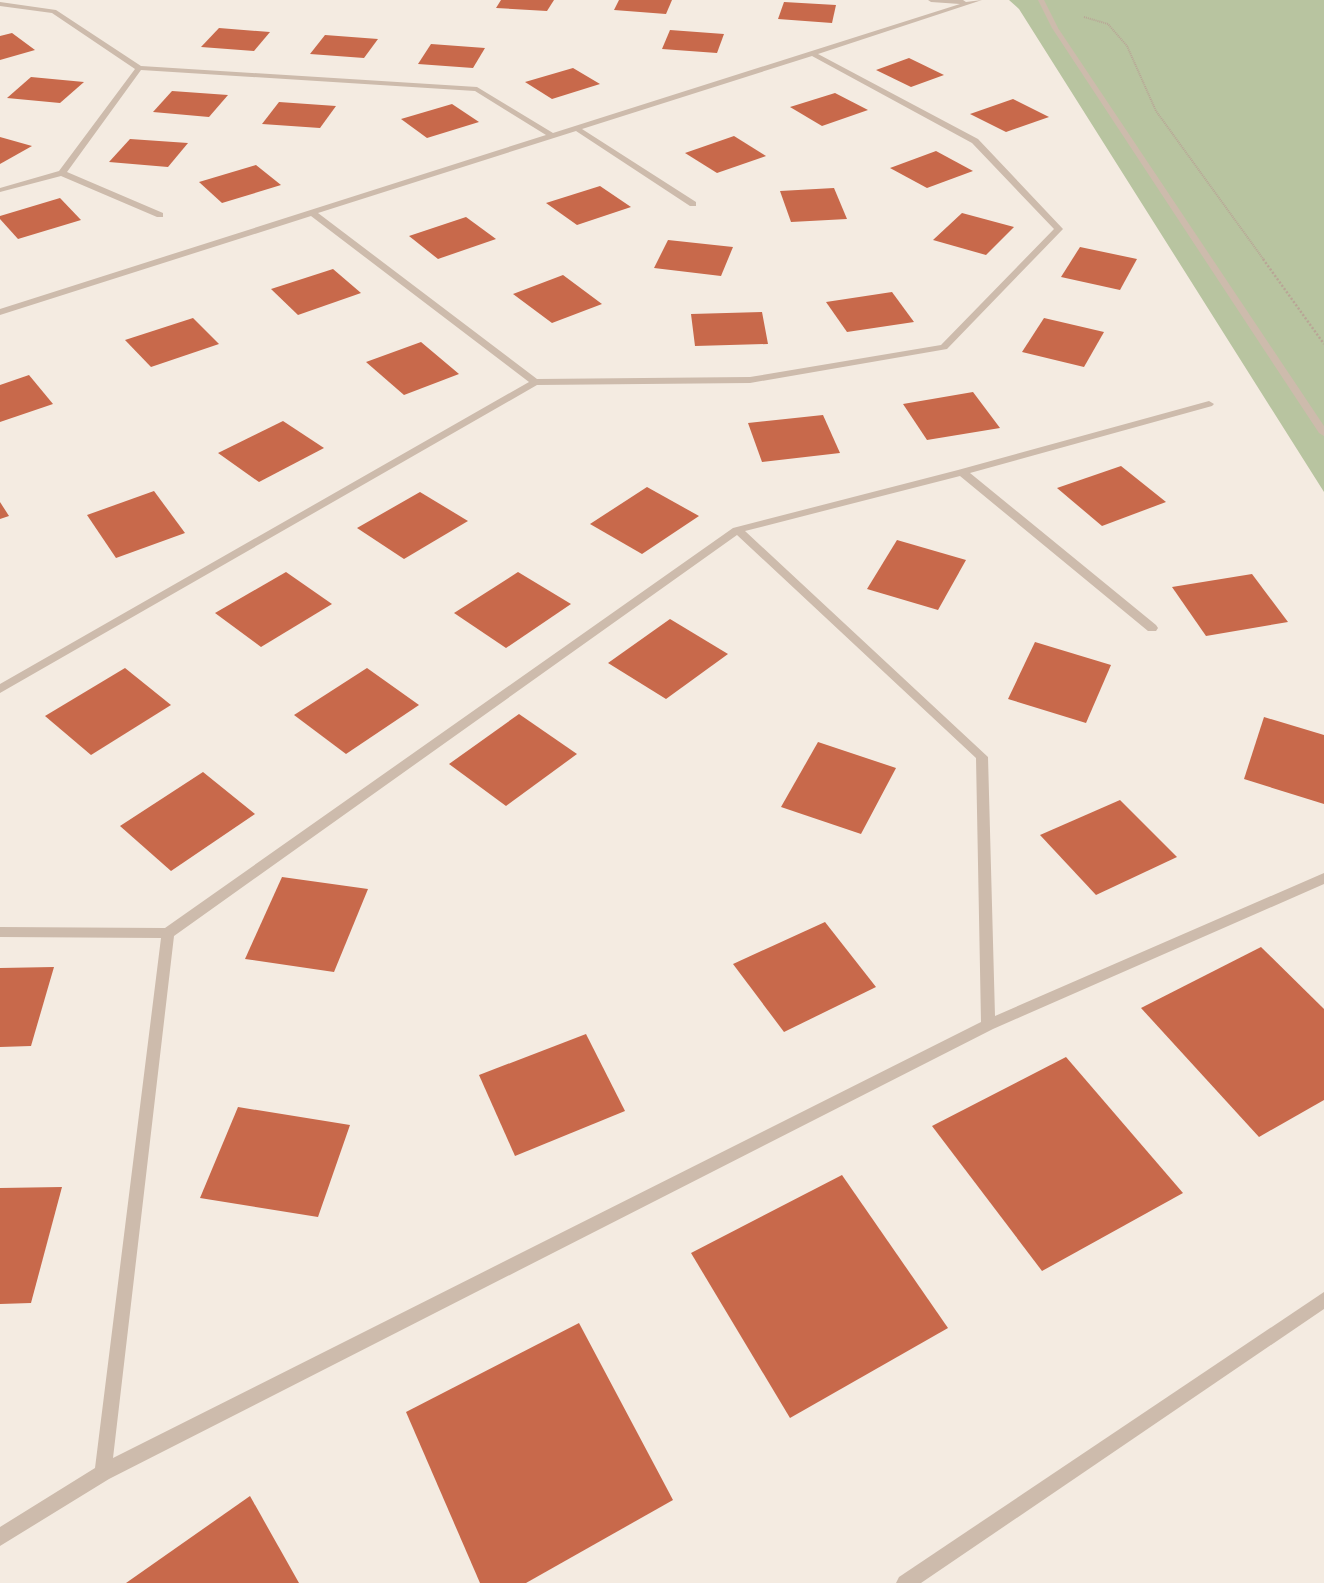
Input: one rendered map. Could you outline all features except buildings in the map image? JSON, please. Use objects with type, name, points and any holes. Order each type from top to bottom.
[{"type":"lane","points":[[931,0],[975,1]]},
{"type":"lane","points":[[0,312],[975,1]]},
{"type":"lane","points":[[1042,2],[1055,28],[1324,433]]},
{"type":"lane","points":[[0,4],[54,11],[139,68],[477,89],[551,135]]},
{"type":"lane","points":[[0,689],[535,382],[750,380],[944,347],[1059,229],[975,141],[812,53]]},
{"type":"lane","points":[[0,190],[62,173],[139,68]]},
{"type":"lane","points":[[576,128],[693,204]]},
{"type":"lane","points":[[62,173],[160,215]]},
{"type":"lane","points":[[312,212],[535,382]]},
{"type":"lane","points":[[0,932],[168,933],[737,530],[962,472],[1209,404]]},
{"type":"lane","points":[[962,472],[1152,628]]},
{"type":"lane","points":[[737,530],[982,757],[988,1025]]},
{"type":"lane","points":[[0,1537],[103,1473],[988,1025],[1324,878]]},
{"type":"lane","points":[[103,1473],[168,933]]},
{"type":"lane","points":[[905,1583],[1324,1300]]},
{"type":"path","points":[[1042,2],[1108,24],[1127,46],[1156,111],[1324,344]]},
{"type":"green space","points":[[1009,0],[1324,0],[1324,492],[1019,9]]}]
